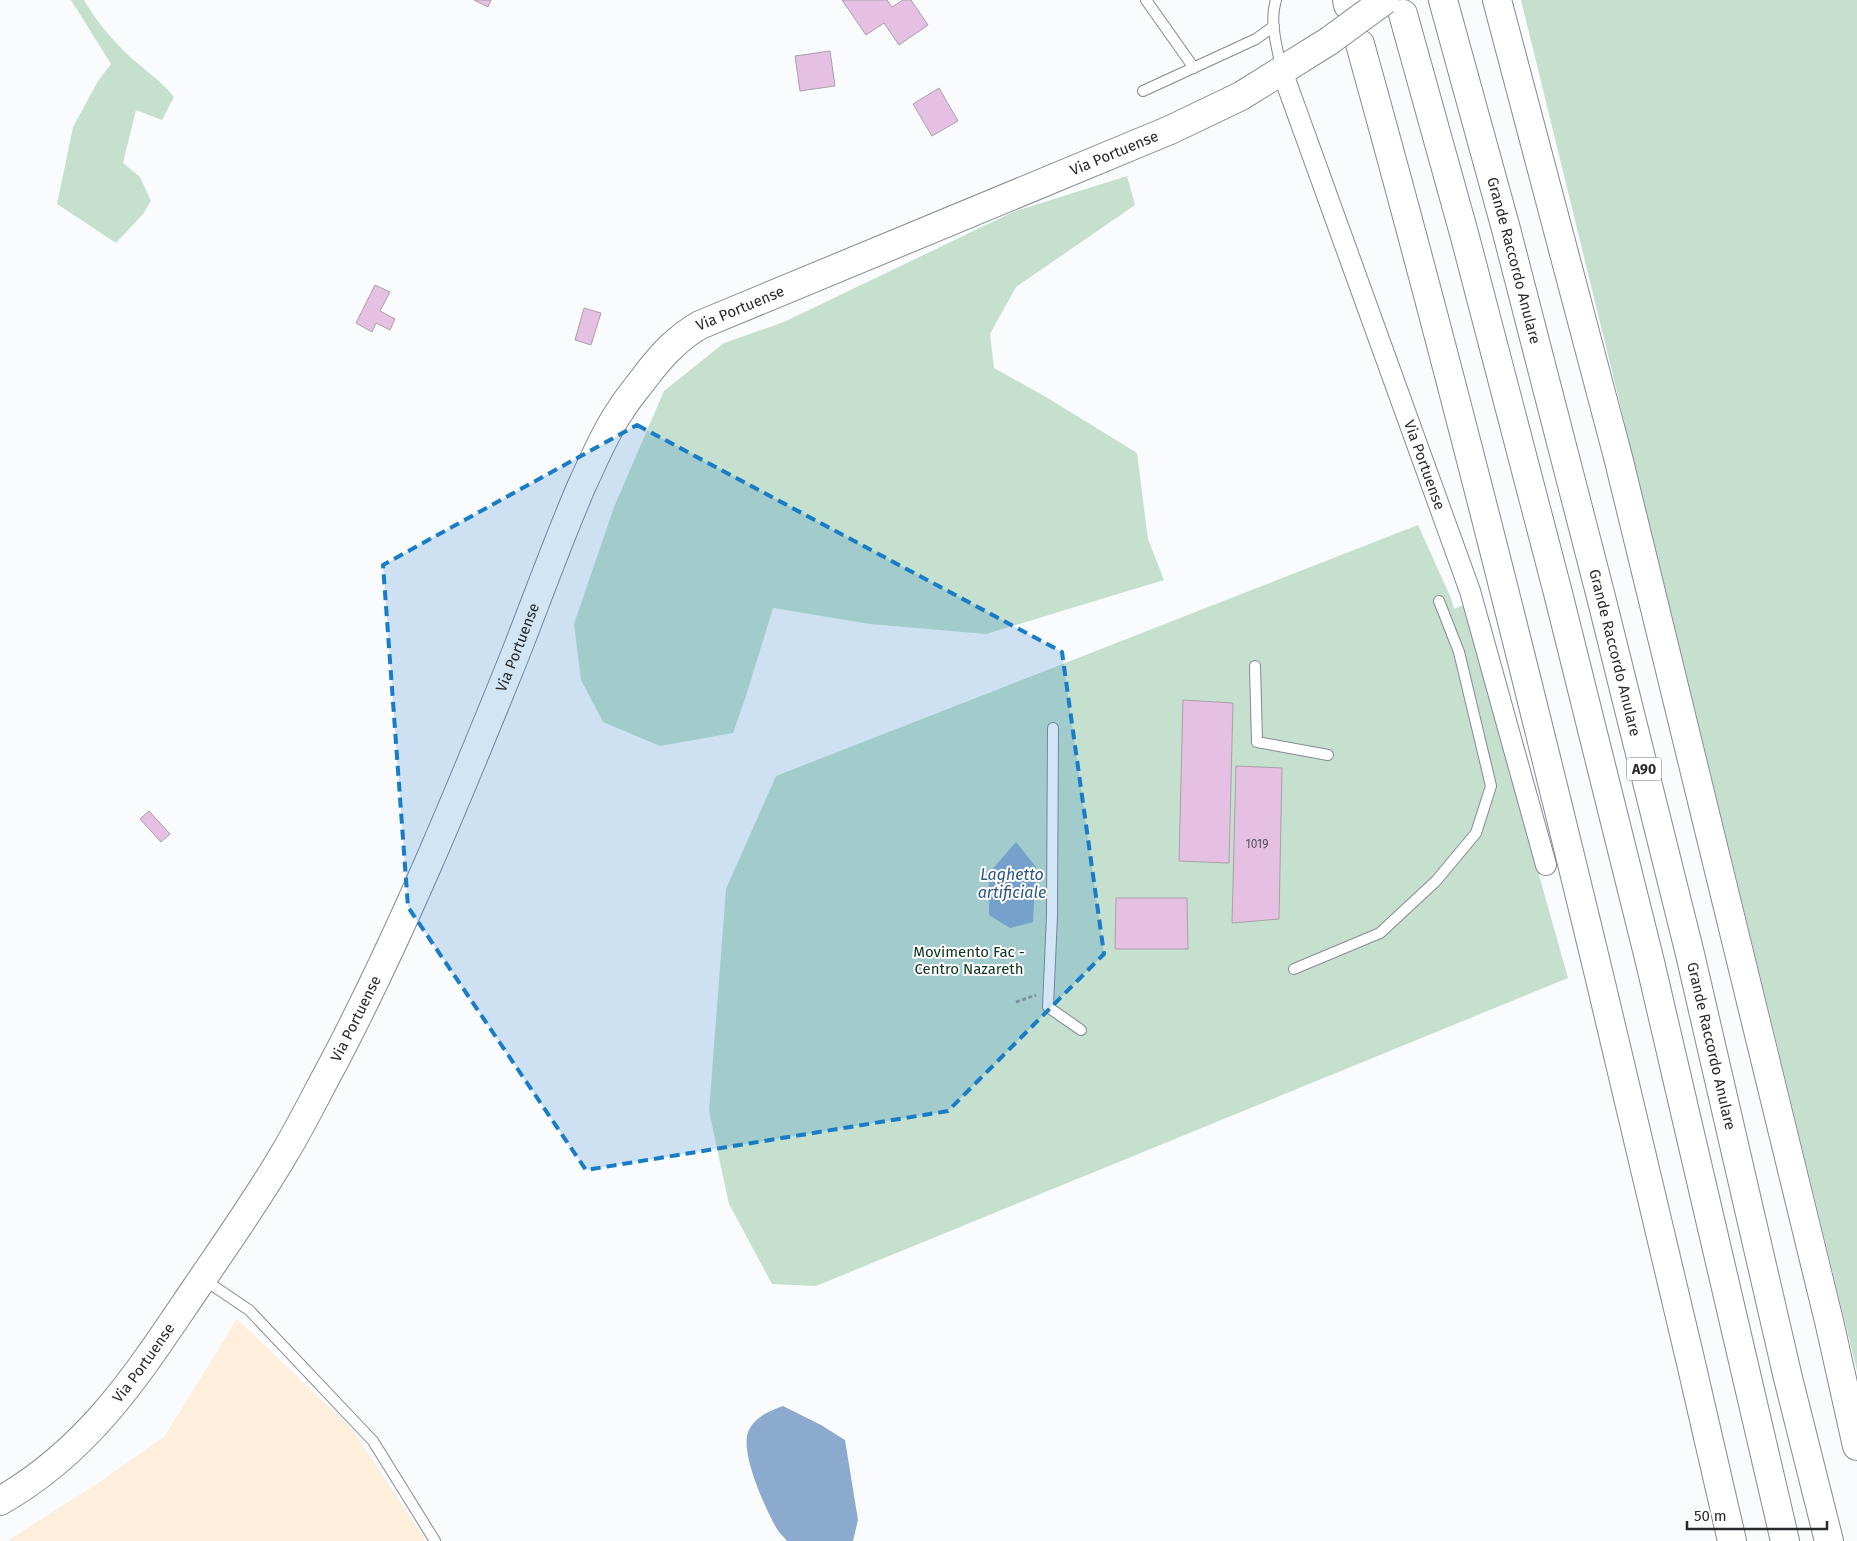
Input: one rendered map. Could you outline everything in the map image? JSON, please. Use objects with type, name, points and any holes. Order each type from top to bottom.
[{"type":"main road","name":"Grande Raccordo Anulare","points":[[1443,0],[1506,229],[1600,593],[1690,954],[1788,1378],[1829,1541]]},
{"type":"main road","points":[[1497,0],[1620,466],[1829,1320],[1857,1446]]},
{"type":"main road","name":"Via Portuense","points":[[0,1501],[50,1468],[90,1431],[112,1407],[142,1368],[284,1155],[376,978],[464,779],[564,528],[602,441],[619,411],[658,361],[679,338],[705,323],[1170,130],[1241,96],[1329,41],[1394,7]]},
{"type":"main road","name":"A90","points":[[1394,7],[1495,352],[1558,593],[1648,952],[1785,1541]]},
{"type":"main road","points":[[1360,44],[1475,476],[1538,722],[1652,1196],[1732,1541]]},
{"type":"street","name":"Via Portuense","points":[[1282,71],[1470,591],[1546,865]]},
{"type":"lane","points":[[1146,0],[1194,68]]},
{"type":"lane","points":[[1276,0],[1273,10],[1274,26],[1282,71]]},
{"type":"lane","points":[[1142,91],[1256,40],[1274,26]]},
{"type":"lane","points":[[1294,969],[1380,933],[1436,881],[1476,834],[1491,786],[1459,652],[1439,602]]},
{"type":"lane","points":[[1255,666],[1257,742],[1328,755]]},
{"type":"lane","points":[[1053,728],[1052,915],[1048,1007],[1081,1030]]},
{"type":"lane","points":[[203,1278],[249,1310],[373,1441],[435,1541]]},
{"type":"highlighted area","points":[[637,425],[1062,652],[1104,954],[948,1111],[586,1170],[408,907],[383,565]]},
{"type":"shaded area","points":[[237,1319],[351,1428],[426,1541],[7,1541],[95,1485],[164,1437]]},
{"type":"green space","points":[[71,0],[84,0],[97,20],[119,46],[174,97],[162,120],[136,110],[123,163],[140,177],[151,201],[143,214],[116,243],[57,204],[73,127],[98,81],[111,64]]},
{"type":"green space","points":[[1521,0],[1857,0],[1857,1371]]},
{"type":"green space","points":[[1127,176],[1135,205],[1016,287],[990,334],[994,368],[1046,397],[1137,453],[1148,539],[1164,580],[986,634],[870,624],[773,608],[733,733],[660,746],[603,722],[581,680],[574,624],[614,507],[664,391],[724,343],[784,322],[1013,212]]},
{"type":"green space","name":"Movimento Fac - Centro Nazareth","points":[[1418,525],[1451,598],[1454,609],[1463,605],[1568,978],[816,1286],[772,1284],[729,1204],[709,1111],[726,889],[776,776]]},
{"type":"water","name":"Laghetto artificiale","points":[[1016,842],[1036,867],[1033,922],[1010,928],[989,915],[989,873]]},
{"type":"water","points":[[783,1406],[821,1425],[845,1440],[858,1520],[853,1541],[787,1541],[772,1520],[760,1495],[750,1465],[747,1439],[749,1430],[755,1421],[768,1412]]},
{"type":"building","points":[[474,0],[491,0],[488,7]]},
{"type":"building","points":[[842,0],[887,0],[892,7],[903,0],[911,0],[928,25],[899,45],[884,23],[866,35]]},
{"type":"building","points":[[830,51],[835,86],[800,91],[795,56]]},
{"type":"building","points":[[939,88],[958,121],[932,136],[913,104]]},
{"type":"building","points":[[375,285],[390,292],[380,311],[395,319],[390,330],[376,323],[372,332],[356,323]]},
{"type":"building","points":[[584,308],[601,313],[591,345],[575,340]]},
{"type":"building","points":[[1183,700],[1233,703],[1229,863],[1179,861]]},
{"type":"building","points":[[1236,766],[1282,768],[1279,919],[1232,923]]},
{"type":"building","points":[[149,811],[170,834],[161,842],[140,819]]},
{"type":"building","points":[[1116,898],[1187,898],[1188,949],[1115,949]]}]
